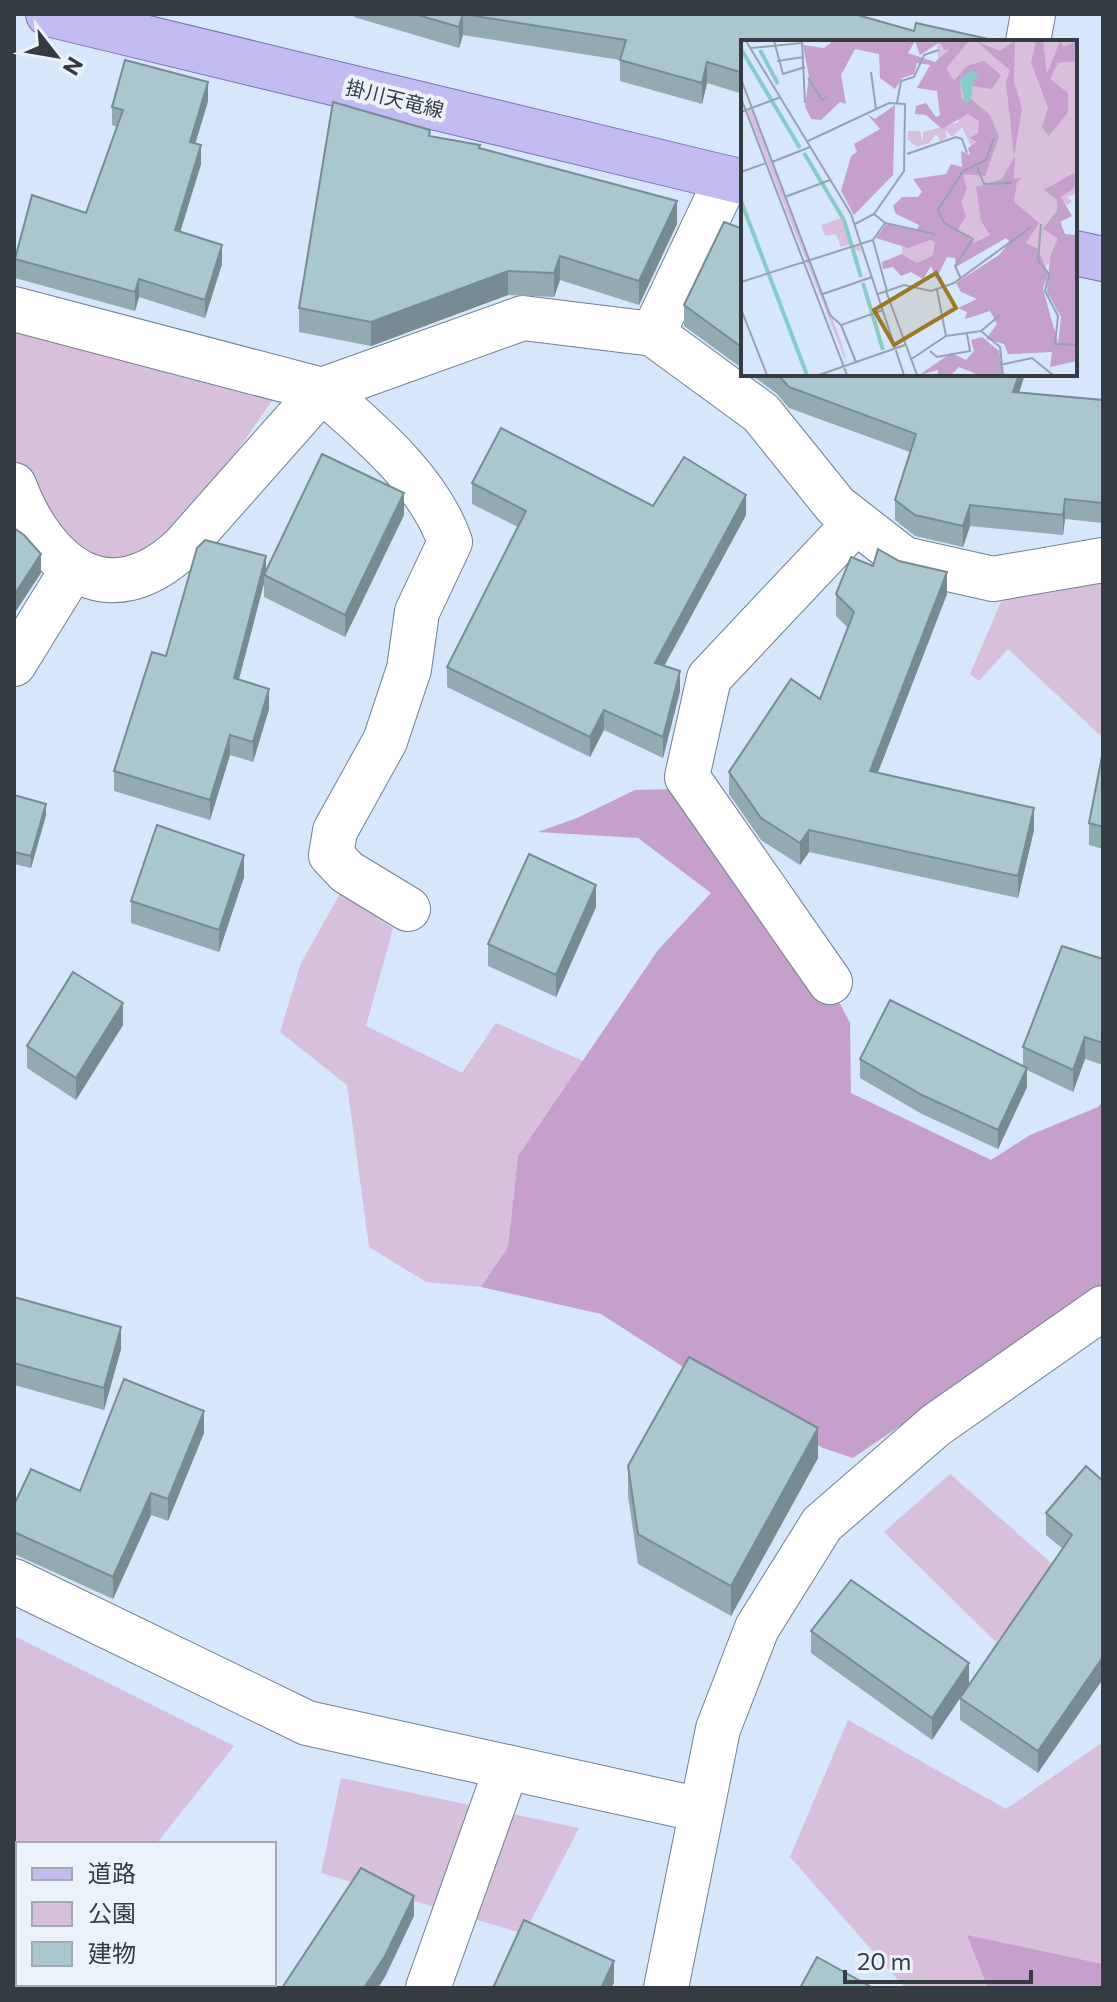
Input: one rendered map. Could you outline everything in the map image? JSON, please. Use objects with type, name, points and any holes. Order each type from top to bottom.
[{"type":"main road","name":"掛川天竜線","points":[[48,14],[735,180]]},
{"type":"main road","points":[[1077,253],[1103,259]]},
{"type":"street","points":[[1028,40],[1033,14]]},
{"type":"street","points":[[653,334],[735,180]]},
{"type":"street","points":[[14,309],[322,390],[376,438],[441,516],[450,542],[417,612],[409,669],[385,741],[335,831],[331,855],[347,872],[408,909]]},
{"type":"street","points":[[14,485],[28,522],[72,570],[119,583],[159,570],[322,390],[523,318],[653,334],[761,413],[836,506],[904,559],[993,579],[1103,560]]},
{"type":"street","points":[[830,982],[687,777],[709,678],[856,522]]},
{"type":"street","points":[[14,664],[72,570]]},
{"type":"street","points":[[666,1988],[718,1729],[757,1628],[822,1524],[936,1425],[1103,1308]]},
{"type":"street","points":[[14,1581],[307,1723],[701,1810]]},
{"type":"street","points":[[428,1988],[507,1767]]},
{"type":"green space","points":[[14,318],[280,389],[184,528],[146,560],[84,556],[14,480]]},
{"type":"green space","points":[[1103,580],[1101,736],[1008,649],[979,681],[970,674],[1003,597]]},
{"type":"green space","points":[[341,892],[393,928],[366,1026],[462,1073],[496,1023],[583,1061],[518,1156],[508,1247],[481,1287],[426,1282],[369,1247],[347,1085],[280,1032],[301,963]]},
{"type":"green space","points":[[950,1474],[1058,1569],[996,1642],[884,1532]]},
{"type":"green space","points":[[14,1636],[234,1746],[158,1842],[16,1842],[14,1944]]},
{"type":"green space","points":[[848,1720],[1006,1809],[1103,1742],[1103,1964],[968,1936],[988,1988],[905,1988],[790,1857]]},
{"type":"green space","points":[[341,1778],[579,1828],[524,1934],[321,1873]]},
{"type":"shaded area","points":[[678,789],[792,910],[850,1023],[851,1093],[991,1160],[1030,1135],[1098,1107],[1103,1101],[1103,1283],[1087,1298],[853,1458],[823,1448],[736,1401],[601,1314],[481,1287],[508,1247],[518,1156],[658,950],[711,893],[638,838],[538,832],[577,818],[635,790]]},
{"type":"shaded area","points":[[967,1935],[1103,1964],[1103,1988],[988,1988]]},
{"type":"building","points":[[414,14],[463,14],[459,27]]},
{"type":"building","points":[[463,14],[854,14],[914,31],[916,23],[993,40],[741,40],[741,72],[707,62],[702,83],[620,60],[626,40]]},
{"type":"building","points":[[125,60],[208,82],[190,142],[201,145],[175,230],[222,245],[205,300],[139,279],[135,292],[15,259],[32,195],[86,213],[123,110],[112,107]]},
{"type":"building","points":[[333,102],[430,130],[429,136],[480,145],[479,148],[677,201],[639,281],[560,256],[554,273],[508,271],[371,322],[299,308]]},
{"type":"building","points":[[724,222],[741,228],[741,347],[684,305]]},
{"type":"building","points":[[779,376],[1018,376],[1013,392],[1103,400],[1103,503],[1065,499],[1063,515],[970,505],[963,526],[915,515],[895,500],[916,434],[789,387]]},
{"type":"building","points":[[501,428],[653,506],[684,457],[746,495],[655,663],[680,671],[663,737],[604,710],[590,737],[447,667],[526,511],[472,483]]},
{"type":"building","points":[[322,454],[404,493],[345,615],[264,575]]},
{"type":"building","points":[[14,528],[41,554],[14,595]]},
{"type":"building","points":[[205,540],[266,556],[234,678],[269,689],[253,742],[230,735],[210,800],[114,771],[152,652],[166,656],[197,548]]},
{"type":"building","points":[[878,549],[899,561],[947,572],[870,771],[1034,808],[1018,876],[809,830],[800,843],[761,818],[729,772],[791,679],[820,699],[854,612],[836,594],[851,557],[873,566]]},
{"type":"building","points":[[1103,751],[1103,827],[1089,823]]},
{"type":"building","points":[[14,795],[46,804],[31,856],[14,852]]},
{"type":"building","points":[[157,825],[244,855],[219,930],[131,901]]},
{"type":"building","points":[[529,854],[596,885],[556,975],[488,944]]},
{"type":"building","points":[[1062,946],[1103,959],[1103,1043],[1085,1037],[1073,1070],[1023,1047]]},
{"type":"building","points":[[73,972],[123,1003],[76,1078],[27,1046]]},
{"type":"building","points":[[890,1000],[1027,1068],[998,1130],[922,1095],[860,1059]]},
{"type":"building","points":[[14,1297],[121,1327],[104,1388],[14,1363]]},
{"type":"building","points":[[689,1357],[818,1428],[731,1586],[638,1534],[628,1466]]},
{"type":"building","points":[[124,1379],[204,1411],[168,1499],[151,1493],[113,1577],[14,1532],[14,1505],[31,1469],[80,1491]]},
{"type":"building","points":[[1086,1466],[1103,1481],[1103,1657],[1038,1751],[960,1698],[1072,1535],[1046,1513]]},
{"type":"building","points":[[851,1580],[969,1663],[932,1718],[811,1631]]},
{"type":"building","points":[[361,1868],[414,1896],[385,1956],[364,1988],[282,1988]]},
{"type":"building","points":[[524,1920],[614,1961],[601,1988],[493,1988]]},
{"type":"building","points":[[817,1957],[873,1988],[800,1988]]},
{"type":"building","points":[[63,1986],[66,1988],[36,1988]]},
{"type":"building","points":[[240,1986],[243,1988],[211,1988]]}]
